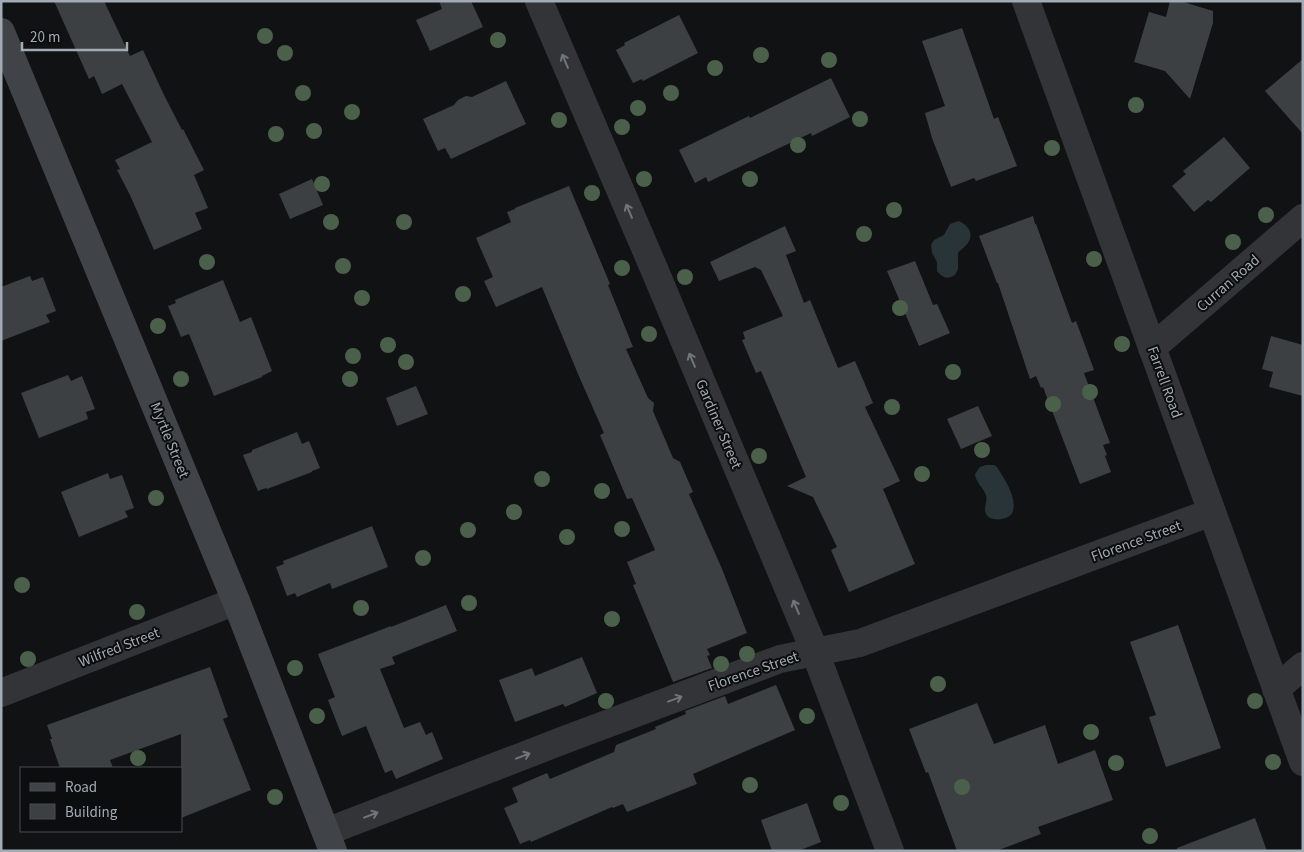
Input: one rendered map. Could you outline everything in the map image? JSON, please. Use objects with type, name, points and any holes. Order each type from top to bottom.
[{"type":"main road","name":"Myrtle Street","points":[[1,32],[236,601],[329,842]]},
{"type":"street","name":"Gardiner Street","points":[[539,1],[815,652],[890,851]]},
{"type":"street","name":"Farrell Road","points":[[1031,4],[1152,348],[1303,762]]},
{"type":"street","name":"Curran Road","points":[[1152,348],[1303,218]]},
{"type":"street","name":"Florence Street","points":[[329,842],[564,740],[780,659],[860,643],[1212,512]]},
{"type":"street","name":"Wilfred Street","points":[[1,693],[236,601]]},
{"type":"street","points":[[1276,689],[1303,666]]},
{"type":"shaded area","points":[[958,221],[968,228],[971,234],[967,244],[958,253],[958,269],[955,275],[945,278],[937,271],[937,262],[932,253],[931,245],[934,240],[944,235],[950,224]]},
{"type":"shaded area","points":[[986,465],[997,467],[1012,494],[1014,505],[1009,517],[992,519],[986,514],[986,495],[975,474],[980,467]]},
{"type":"building","points":[[54,1],[104,1],[130,56],[143,50],[164,95],[204,170],[194,175],[208,208],[195,213],[202,229],[154,250],[117,170],[120,169],[115,160],[152,142],[122,84],[102,94],[94,76],[89,79]]},
{"type":"building","points":[[439,1],[471,1],[483,27],[430,51],[416,20],[442,9]]},
{"type":"building","points":[[1170,1],[1180,1],[1213,11],[1213,23],[1190,99],[1165,71],[1134,62],[1149,12],[1166,17]]},
{"type":"building","points":[[679,15],[698,53],[643,81],[642,79],[633,83],[616,50],[625,45],[624,43]]},
{"type":"building","points":[[962,28],[994,119],[998,117],[1017,166],[976,181],[974,178],[951,187],[932,138],[925,113],[945,106],[922,41]]},
{"type":"building","points":[[1303,59],[1303,134],[1265,91]]},
{"type":"building","points":[[831,78],[850,117],[812,136],[811,133],[708,182],[706,177],[695,183],[679,150]]},
{"type":"building","points":[[506,81],[526,124],[451,159],[445,148],[438,151],[423,119],[454,105],[458,100],[466,96],[472,97]]},
{"type":"building","points":[[1224,137],[1250,168],[1211,202],[1208,200],[1194,212],[1172,186],[1186,174],[1183,171]]},
{"type":"building","points":[[312,179],[323,205],[290,219],[279,194]]},
{"type":"building","points":[[569,186],[610,284],[608,285],[633,347],[626,349],[648,398],[654,403],[653,411],[673,458],[680,462],[693,492],[689,494],[722,569],[747,633],[707,649],[710,655],[707,656],[712,668],[673,682],[633,585],[636,584],[627,562],[655,550],[632,498],[627,499],[600,435],[604,433],[542,287],[496,307],[484,281],[493,277],[476,238],[511,222],[507,212]]},
{"type":"building","points":[[1033,216],[1072,323],[1076,321],[1094,370],[1084,373],[1110,443],[1103,445],[1111,472],[1080,484],[1043,387],[1041,388],[1036,376],[1030,379],[998,283],[979,236]]},
{"type":"building","points":[[785,226],[796,251],[786,255],[804,303],[810,300],[838,368],[855,361],[873,403],[865,407],[900,481],[883,489],[915,564],[849,592],[831,550],[837,547],[813,497],[787,486],[806,477],[761,371],[756,373],[742,340],[745,339],[743,332],[783,316],[761,270],[755,267],[719,281],[710,262]]},
{"type":"building","points":[[915,261],[933,305],[937,304],[950,333],[919,346],[887,271]]},
{"type":"building","points":[[30,276],[32,281],[43,277],[56,311],[46,315],[50,322],[1,341],[1,287]]},
{"type":"building","points":[[223,280],[240,322],[251,317],[272,371],[262,377],[214,396],[189,334],[181,337],[168,306],[176,303],[175,300]]},
{"type":"building","points":[[1271,336],[1303,345],[1303,396],[1269,387],[1273,372],[1262,369]]},
{"type":"building","points":[[68,375],[71,381],[82,376],[95,409],[86,412],[88,419],[39,438],[21,393]]},
{"type":"building","points":[[416,386],[428,414],[397,426],[386,398]]},
{"type":"building","points":[[978,406],[992,436],[961,449],[947,419]]},
{"type":"building","points":[[297,432],[302,444],[309,441],[320,468],[258,491],[243,455]]},
{"type":"building","points":[[108,473],[110,479],[122,475],[134,508],[125,511],[128,517],[79,537],[61,492]]},
{"type":"building","points":[[372,526],[388,567],[332,589],[330,583],[297,597],[295,593],[287,596],[276,567],[284,564],[283,561]]},
{"type":"building","points":[[446,605],[457,631],[392,657],[395,664],[380,669],[404,728],[420,722],[426,735],[432,732],[443,759],[396,779],[392,770],[385,773],[366,726],[342,736],[328,700],[335,697],[318,654]]},
{"type":"building","points":[[1178,625],[1221,748],[1166,767],[1149,717],[1156,715],[1130,642]]},
{"type":"building","points":[[582,657],[597,693],[565,707],[563,704],[515,722],[499,680],[532,668],[535,676]]},
{"type":"building","points":[[210,667],[228,717],[223,719],[251,790],[182,818],[181,734],[110,760],[113,767],[60,767],[47,725]]},
{"type":"building","points":[[776,685],[795,730],[693,774],[697,784],[627,812],[623,804],[612,807],[531,842],[530,840],[520,844],[504,808],[518,802],[512,788],[547,773],[550,779],[614,752],[616,745],[656,729],[655,727],[686,714],[685,711],[725,696],[728,704]]},
{"type":"building","points":[[977,703],[994,744],[1045,725],[1058,764],[1095,750],[1113,800],[1038,827],[1041,834],[996,851],[957,851],[928,772],[926,773],[909,729]]},
{"type":"building","points":[[807,803],[821,842],[798,851],[772,851],[761,820]]},
{"type":"building","points":[[1255,818],[1267,851],[1177,851],[1177,848]]}]
